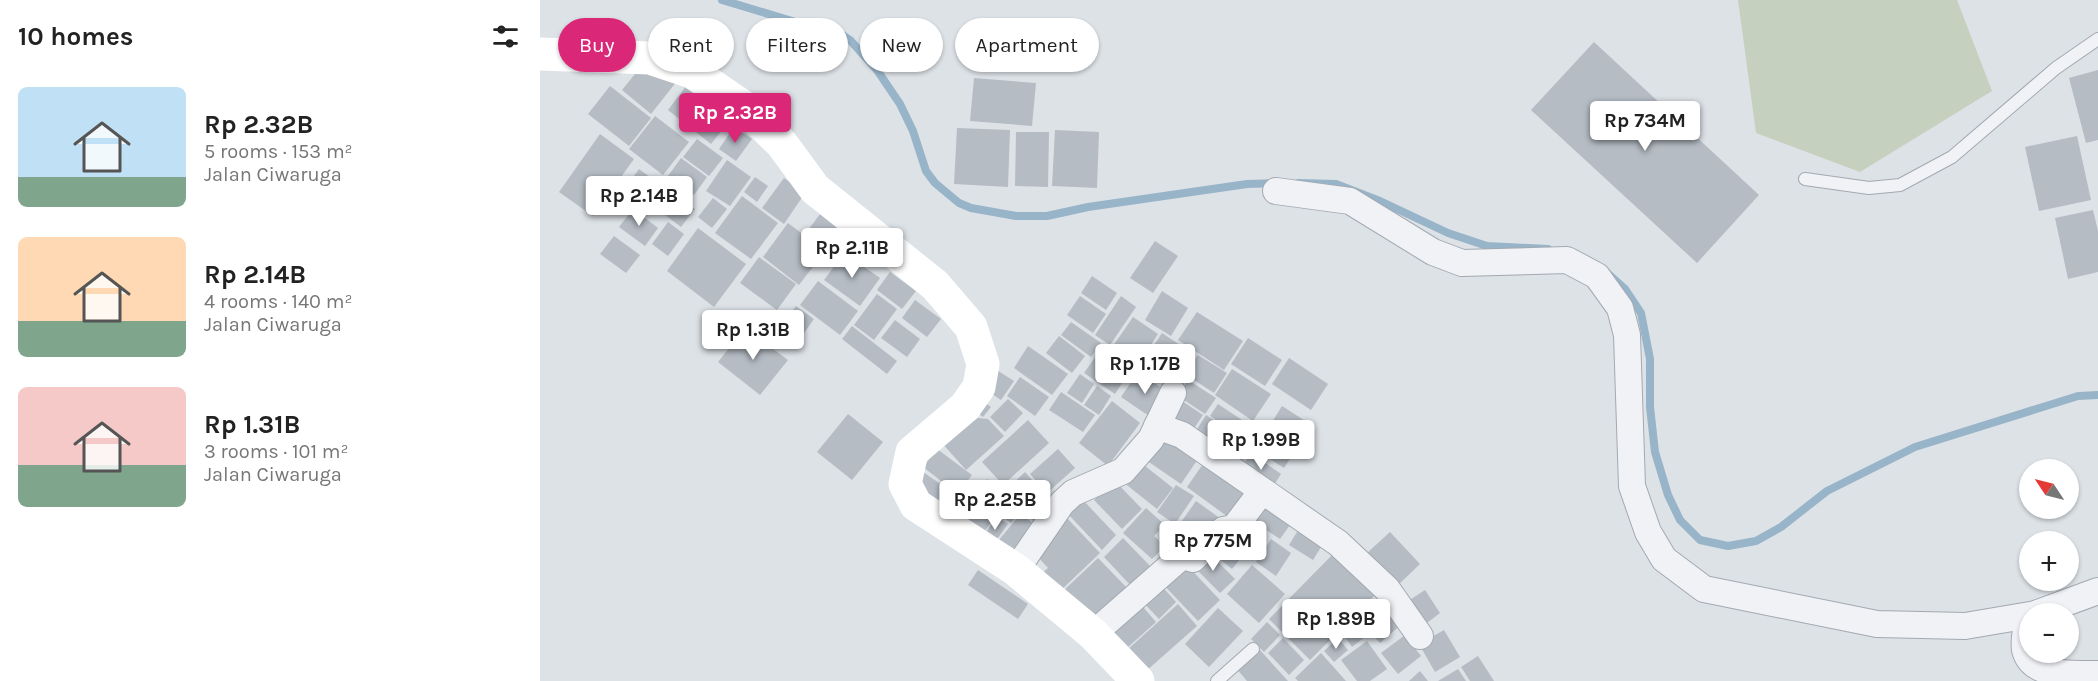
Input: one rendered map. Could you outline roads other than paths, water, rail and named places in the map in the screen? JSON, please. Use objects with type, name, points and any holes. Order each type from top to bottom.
[{"type":"street","points":[[540,54],[650,58],[692,72],[745,108],[782,144],[815,189],[935,285],[971,327],[983,364],[979,387],[965,407],[912,452],[905,484],[916,506],[1016,570],[1093,634],[1138,681]]},
{"type":"street","points":[[1276,191],[1350,201],[1433,252],[1462,263],[1567,260],[1597,276],[1620,308],[1627,335],[1632,486],[1648,532],[1664,559],[1704,590],[1877,624],[1965,626],[2019,617]]},
{"type":"street","points":[[1016,570],[1062,503],[1073,493],[1123,471],[1151,438],[1173,393]]},
{"type":"street","points":[[1157,426],[1182,435],[1338,543],[1387,589],[1420,636]]},
{"type":"street","points":[[1093,634],[1175,561],[1182,556],[1193,559],[1223,530],[1234,528],[1262,491]]},
{"type":"street","points":[[2064,603],[2098,591]]},
{"type":"street","points":[[2034,663],[2036,666],[2056,673],[2098,674]]},
{"type":"lane","points":[[1805,179],[1869,188],[1900,185],[1952,157],[2056,68],[2098,39]]},
{"type":"lane","points":[[1217,681],[1253,649]]},
{"type":"waterway","points":[[722,0],[812,27],[838,32],[850,40],[877,70],[900,104],[913,131],[926,171],[935,183],[959,203],[971,208],[1016,216],[1047,216],[1088,207],[1247,184],[1276,183]]},
{"type":"waterway","points":[[1298,183],[1336,184],[1380,201],[1448,233],[1487,246],[1548,249]]},
{"type":"waterway","points":[[1606,272],[1625,289],[1641,313],[1650,359],[1650,407],[1655,452],[1668,495],[1680,520],[1700,540],[1728,546],[1756,541],[1781,527],[1827,491],[1915,447],[2078,396],[2098,395]]}]
